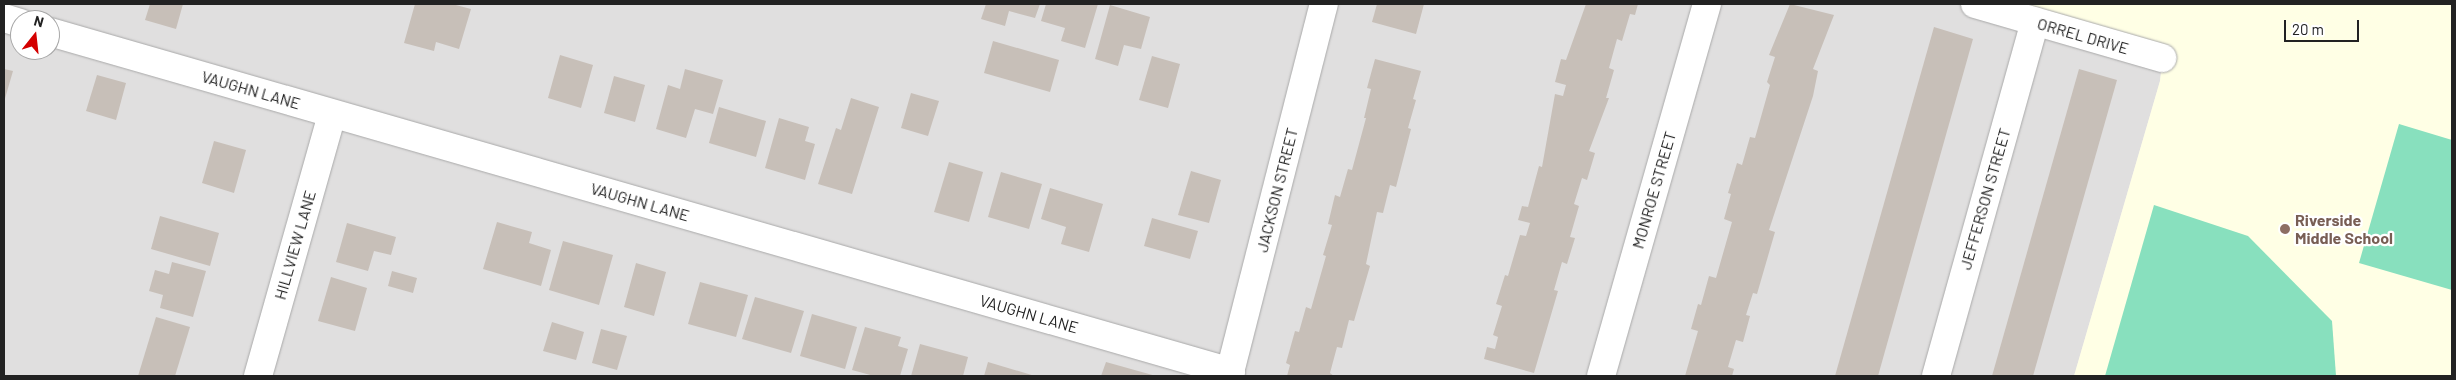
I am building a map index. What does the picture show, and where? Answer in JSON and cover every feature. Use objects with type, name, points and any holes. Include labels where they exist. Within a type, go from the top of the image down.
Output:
[{"type":"street","name":"JACKSON STREET","points":[[1230,374],[1324,4]]},
{"type":"street","name":"MONROE STREET","points":[[1601,376],[1707,4]]},
{"type":"street","name":"ORREL DRIVE","points":[[1975,4],[2162,58]]},
{"type":"street","name":"JEFFERSON STREET","points":[[1936,376],[2035,22]]},
{"type":"street","name":"VAUGHN LANE","points":[[60,35],[1230,374]]},
{"type":"street","name":"HILLVIEW LANE","points":[[258,376],[332,114]]},
{"type":"shaded area","points":[[4,4],[2015,4],[2164,47],[2160,81],[2074,376],[4,376]]},
{"type":"shaded area","name":"Riverside Middle School","points":[[2015,4],[2452,4],[2452,376],[2074,376],[2160,81],[2164,47]]},
{"type":"green space","points":[[2399,124],[2452,140],[2452,290],[2359,263]]},
{"type":"green space","points":[[2154,205],[2248,236],[2332,321],[2336,376],[2105,376]]},
{"type":"building","points":[[150,4],[183,4],[176,29],[145,20]]},
{"type":"building","points":[[415,4],[452,4],[471,9],[459,49],[436,42],[434,51],[404,43]]},
{"type":"building","points":[[986,4],[1040,4],[1035,18],[1009,11],[1005,26],[981,19]]},
{"type":"building","points":[[1046,4],[1098,4],[1085,48],[1061,41],[1065,28],[1041,21]]},
{"type":"building","points":[[1377,4],[1424,4],[1416,34],[1372,22]]},
{"type":"building","points":[[1586,4],[1638,4],[1635,15],[1630,14],[1622,41],[1617,39],[1609,68],[1614,70],[1606,98],[1609,98],[1589,151],[1595,153],[1587,180],[1582,178],[1574,204],[1579,206],[1570,237],[1575,238],[1567,264],[1562,262],[1554,290],[1558,291],[1534,373],[1484,359],[1487,347],[1495,349],[1498,337],[1493,335],[1502,306],[1496,304],[1505,275],[1508,276],[1520,235],[1526,236],[1530,223],[1518,220],[1522,206],[1528,207],[1539,166],[1542,167],[1555,94],[1563,96],[1566,85],[1555,82],[1561,59],[1566,60]]},
{"type":"building","points":[[1790,4],[1834,15],[1813,69],[1818,71],[1813,96],[1769,230],[1775,232],[1757,294],[1753,293],[1746,315],[1750,316],[1743,342],[1736,340],[1728,367],[1734,369],[1732,376],[1685,376],[1698,331],[1691,329],[1698,304],[1701,305],[1709,276],[1716,278],[1732,222],[1724,219],[1731,194],[1728,193],[1737,163],[1742,165],[1750,137],[1755,138],[1770,85],[1767,82],[1775,57],[1769,55]]},
{"type":"building","points":[[1110,5],[1150,17],[1141,49],[1124,45],[1118,66],[1095,59]]},
{"type":"building","points":[[1934,27],[1973,39],[1878,376],[1835,376]]},
{"type":"building","points":[[993,41],[1059,60],[1050,92],[984,73]]},
{"type":"building","points":[[560,55],[593,65],[581,108],[548,98]]},
{"type":"building","points":[[1152,56],[1180,64],[1168,108],[1139,100]]},
{"type":"building","points":[[1375,59],[1421,71],[1413,99],[1416,100],[1408,128],[1411,129],[1396,187],[1390,185],[1383,213],[1377,212],[1366,264],[1370,266],[1354,321],[1349,320],[1342,348],[1337,347],[1330,373],[1334,376],[1287,376],[1290,365],[1286,363],[1295,331],[1299,332],[1306,307],[1311,309],[1326,256],[1323,255],[1332,225],[1328,224],[1335,195],[1340,197],[1348,169],[1352,170],[1366,118],[1364,118],[1371,89],[1367,88]]},
{"type":"building","points":[[4,69],[13,71],[4,102]]},
{"type":"building","points":[[685,69],[723,80],[713,114],[695,109],[686,138],[656,129],[668,85],[680,89]]},
{"type":"building","points":[[2079,69],[2117,80],[2033,376],[1992,376]]},
{"type":"building","points":[[97,75],[126,83],[116,120],[86,111]]},
{"type":"building","points":[[614,76],[645,85],[635,122],[604,113]]},
{"type":"building","points":[[911,93],[939,101],[928,136],[901,128]]},
{"type":"building","points":[[851,98],[879,107],[852,194],[818,184],[836,128],[841,130]]},
{"type":"building","points":[[719,107],[766,121],[756,157],[709,143]]},
{"type":"building","points":[[779,118],[809,127],[805,141],[815,144],[805,180],[765,168]]},
{"type":"building","points":[[214,141],[246,150],[234,193],[202,183]]},
{"type":"building","points":[[949,162],[983,172],[969,222],[934,212]]},
{"type":"building","points":[[1191,171],[1221,180],[1209,223],[1178,215]]},
{"type":"building","points":[[1001,172],[1042,184],[1029,229],[988,217]]},
{"type":"building","points":[[1050,188],[1103,204],[1089,252],[1061,244],[1066,227],[1041,219]]},
{"type":"building","points":[[160,216],[219,233],[210,266],[151,249]]},
{"type":"building","points":[[1152,218],[1198,231],[1190,259],[1144,246]]},
{"type":"building","points":[[497,222],[532,232],[529,243],[551,250],[541,286],[483,269]]},
{"type":"building","points":[[347,223],[396,237],[391,255],[374,251],[368,271],[336,262]]},
{"type":"building","points":[[563,241],[613,255],[599,305],[549,290]]},
{"type":"building","points":[[172,262],[206,271],[193,317],[160,308],[163,295],[149,291],[155,270],[169,274]]},
{"type":"building","points":[[636,263],[666,272],[654,316],[624,307]]},
{"type":"building","points":[[392,271],[417,278],[413,293],[388,286]]},
{"type":"building","points":[[331,277],[367,288],[355,331],[318,321]]},
{"type":"building","points":[[700,282],[748,295],[736,337],[688,324]]},
{"type":"building","points":[[755,297],[804,311],[791,353],[742,339]]},
{"type":"building","points":[[812,314],[857,327],[845,369],[800,356]]},
{"type":"building","points":[[156,317],[190,327],[175,376],[138,376]]},
{"type":"building","points":[[552,322],[584,332],[576,360],[543,351]]},
{"type":"building","points":[[865,327],[901,337],[898,346],[908,349],[900,376],[874,376],[852,370]]},
{"type":"building","points":[[601,329],[627,336],[617,370],[592,363]]},
{"type":"building","points":[[920,344],[968,357],[963,376],[911,376]]},
{"type":"building","points":[[988,362],[1035,376],[984,376]]},
{"type":"building","points":[[1106,362],[1156,376],[1101,376]]},
{"type":"place","name":"Riverside Middle School","points":[[2285,229]]}]
